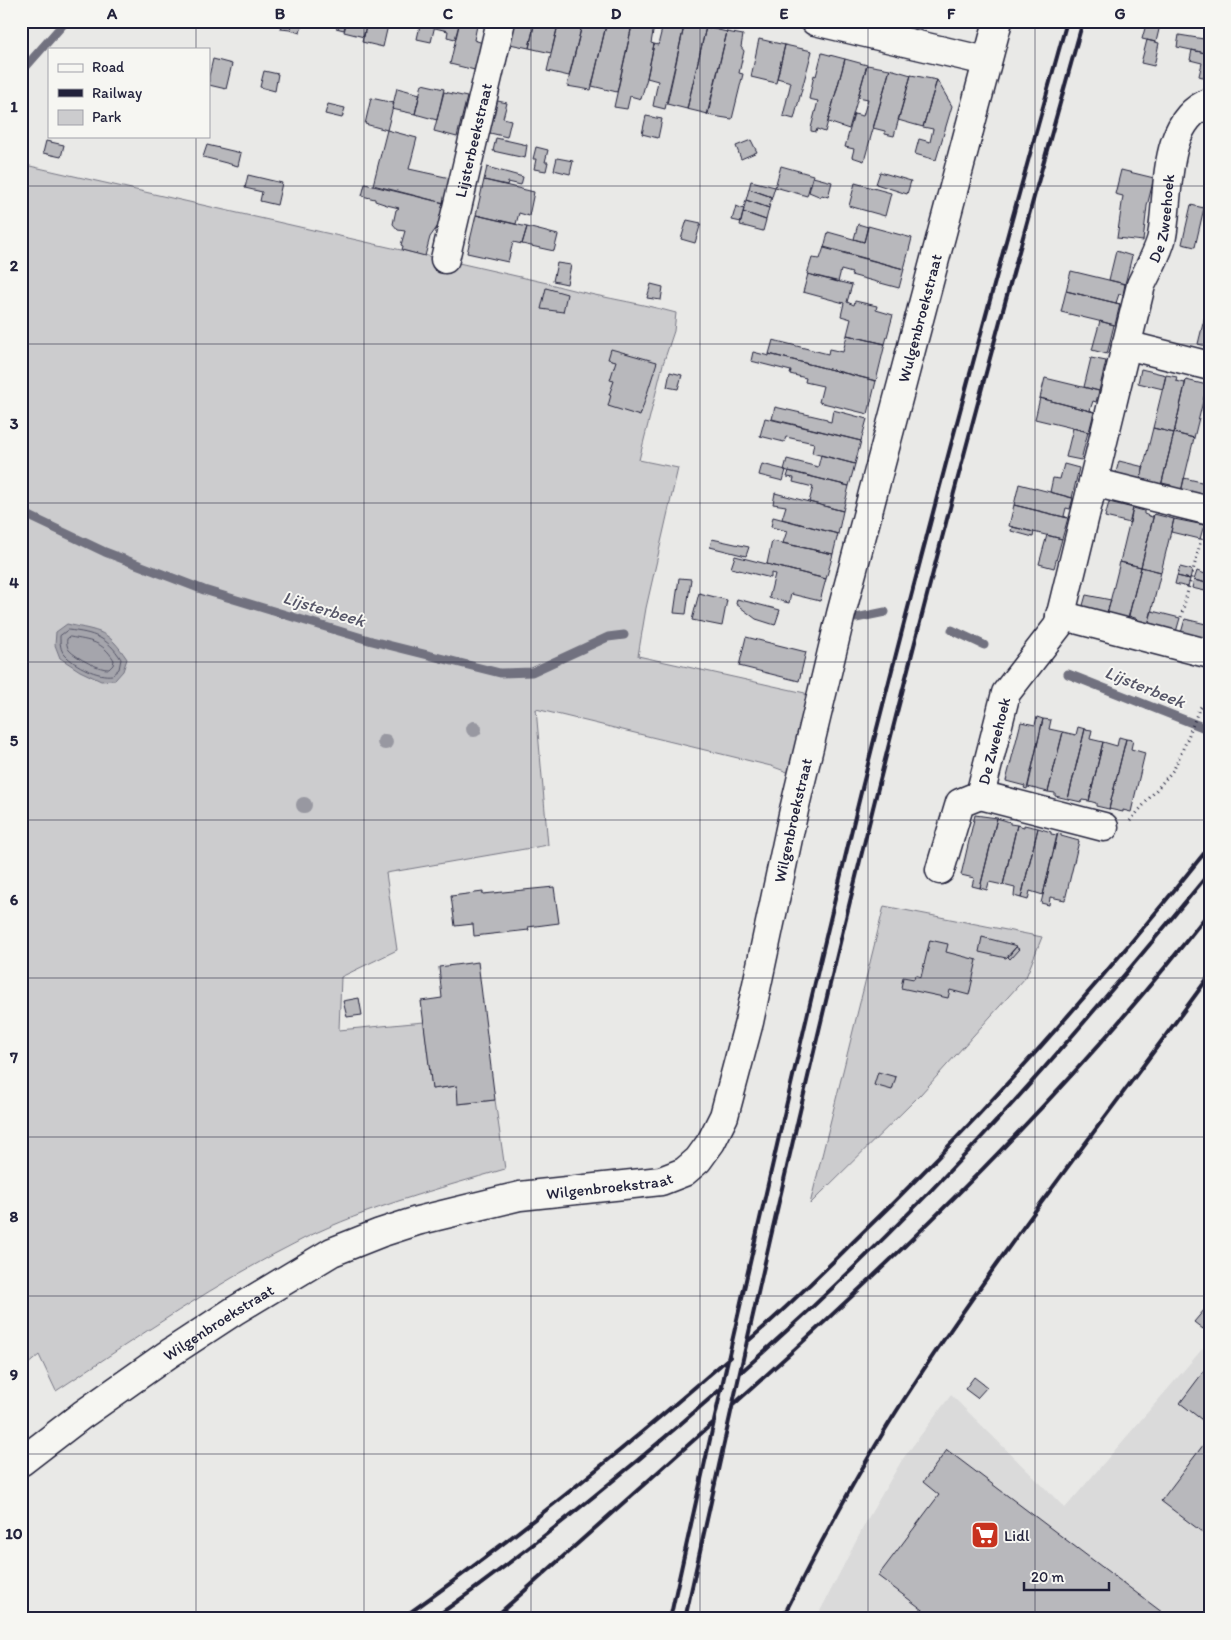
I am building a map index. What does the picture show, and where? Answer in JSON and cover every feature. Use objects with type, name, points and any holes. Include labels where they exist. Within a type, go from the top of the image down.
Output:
[{"type":"street","name":"Lijsterbeekstraat","points":[[445,259],[501,21]]},
{"type":"street","points":[[815,21],[986,61]]},
{"type":"street","name":"Wulgenbroekstraat","points":[[841,614],[998,21]]},
{"type":"street","name":"De Zweehoek","points":[[980,795],[1006,693],[1058,626],[1141,285],[1162,238],[1171,153],[1182,125],[1199,106],[1210,102]]},
{"type":"street","points":[[1126,345],[1210,366]]},
{"type":"street","points":[[1093,482],[1209,511]]},
{"type":"street","name":"Wilgenbroekstraat","points":[[21,1462],[82,1415],[167,1355],[263,1293],[332,1252],[417,1221],[520,1196],[662,1181],[684,1172],[698,1160],[711,1142],[724,1116],[749,1022],[794,810],[841,614]]},
{"type":"street","points":[[1060,615],[1210,654]]},
{"type":"street","name":"De Zweehoek","points":[[940,870],[960,803],[980,795],[1104,827]]},
{"type":"path","points":[[1174,645],[1209,511]]},
{"type":"path","points":[[1104,827],[1127,824],[1174,769],[1199,709],[1210,697]]},
{"type":"shaded area","points":[[1210,1340],[1210,1619],[816,1619],[867,1520],[902,1460],[951,1395],[1065,1508]]},
{"type":"green space","points":[[21,164],[676,313],[674,331],[663,364],[639,460],[678,468],[646,608],[638,656],[805,693],[806,707],[790,773],[771,766],[536,709],[548,845],[386,873],[397,950],[341,977],[339,1030],[424,1022],[432,1089],[457,1086],[459,1104],[495,1100],[505,1169],[378,1208],[305,1238],[209,1292],[56,1391],[39,1355],[21,1370]]},
{"type":"green space","points":[[884,906],[1042,937],[1026,977],[920,1095],[810,1204]]},
{"type":"water","points":[[67,624],[102,633],[120,649],[127,659],[123,671],[115,680],[101,681],[80,671],[60,658],[55,645],[56,632]]},
{"type":"building","points":[[283,21],[292,21],[290,30],[281,29]]},
{"type":"building","points":[[292,21],[303,21],[300,33],[290,30]]},
{"type":"building","points":[[338,21],[346,21],[344,30],[336,28]]},
{"type":"building","points":[[347,21],[367,21],[364,37],[344,32]]},
{"type":"building","points":[[367,21],[389,21],[383,47],[362,42]]},
{"type":"building","points":[[421,21],[436,21],[431,42],[417,39]]},
{"type":"building","points":[[436,21],[460,21],[455,39],[447,37],[448,31],[435,28]]},
{"type":"building","points":[[460,21],[478,21],[474,40],[486,44],[479,71],[450,64]]},
{"type":"building","points":[[511,21],[535,21],[529,48],[505,43]]},
{"type":"building","points":[[535,21],[559,21],[551,53],[529,48]]},
{"type":"building","points":[[559,21],[583,21],[569,76],[547,71]]},
{"type":"building","points":[[583,21],[607,21],[591,90],[567,86]]},
{"type":"building","points":[[607,21],[633,21],[617,92],[592,86]]},
{"type":"building","points":[[633,21],[655,21],[651,43],[654,44],[641,99],[630,96],[627,109],[614,107]]},
{"type":"building","points":[[664,21],[685,22],[665,109],[653,106],[658,81],[647,78],[654,44],[658,45]]},
{"type":"building","points":[[1147,21],[1161,21],[1156,42],[1142,39]]},
{"type":"building","points":[[685,22],[706,27],[687,109],[667,104]]},
{"type":"building","points":[[706,27],[727,32],[708,114],[687,109]]},
{"type":"building","points":[[727,32],[743,35],[741,47],[744,51],[739,73],[743,74],[732,119],[707,115]]},
{"type":"building","points":[[1179,35],[1210,40],[1210,54],[1177,47]]},
{"type":"building","points":[[759,39],[785,45],[776,83],[751,77]]},
{"type":"building","points":[[1147,40],[1159,43],[1154,66],[1141,63]]},
{"type":"building","points":[[785,45],[812,51],[794,119],[783,116],[791,82],[777,78]]},
{"type":"building","points":[[1192,50],[1210,54],[1210,79],[1199,76],[1202,63],[1190,60]]},
{"type":"building","points":[[822,53],[845,59],[825,132],[817,129],[816,132],[811,131],[811,128],[818,101],[809,99],[814,75],[816,76]]},
{"type":"building","points":[[213,59],[232,64],[226,89],[210,85],[210,72]]},
{"type":"building","points":[[845,59],[867,65],[849,129],[828,122]]},
{"type":"building","points":[[867,65],[890,69],[864,161],[852,157],[854,149],[845,147],[854,114],[863,116],[868,99],[858,97]]},
{"type":"building","points":[[890,69],[911,75],[894,136],[873,128]]},
{"type":"building","points":[[264,71],[278,74],[275,91],[260,87]]},
{"type":"building","points":[[911,75],[937,80],[923,127],[898,120]]},
{"type":"building","points":[[937,80],[952,106],[936,160],[915,154],[919,139],[930,142],[933,129],[923,127]]},
{"type":"building","points":[[422,84],[444,89],[437,120],[415,114]]},
{"type":"building","points":[[397,88],[420,94],[415,114],[392,109]]},
{"type":"building","points":[[444,92],[467,97],[457,137],[434,131]]},
{"type":"building","points":[[371,98],[394,103],[387,130],[365,124]]},
{"type":"building","points":[[493,100],[507,103],[503,118],[511,120],[507,137],[486,132]]},
{"type":"building","points":[[328,104],[345,108],[342,118],[325,114]]},
{"type":"building","points":[[646,116],[662,119],[658,138],[642,134]]},
{"type":"building","points":[[387,130],[417,138],[409,169],[450,178],[444,203],[373,185]]},
{"type":"building","points":[[496,138],[527,145],[525,158],[493,151]]},
{"type":"building","points":[[751,140],[757,152],[741,159],[736,146]]},
{"type":"building","points":[[46,141],[64,145],[61,157],[43,153]]},
{"type":"building","points":[[207,145],[241,153],[238,166],[203,157]]},
{"type":"building","points":[[536,147],[548,150],[545,162],[548,162],[546,171],[534,169],[536,159],[533,159]]},
{"type":"building","points":[[557,158],[573,161],[570,174],[554,170]]},
{"type":"building","points":[[781,166],[813,175],[807,196],[775,187]]},
{"type":"building","points":[[487,167],[523,177],[521,185],[508,182],[507,185],[484,180]]},
{"type":"building","points":[[1121,170],[1154,178],[1147,206],[1143,241],[1117,238],[1123,196],[1115,194]]},
{"type":"building","points":[[880,172],[911,181],[907,194],[876,184]]},
{"type":"building","points":[[248,175],[282,183],[277,205],[260,201],[262,192],[245,188]]},
{"type":"building","points":[[813,177],[832,182],[828,197],[822,195],[821,197],[809,192]]},
{"type":"building","points":[[484,180],[534,192],[529,216],[519,213],[516,224],[476,215]]},
{"type":"building","points":[[751,181],[775,187],[772,197],[749,189]]},
{"type":"building","points":[[855,183],[891,193],[885,216],[849,206]]},
{"type":"building","points":[[365,184],[444,203],[440,223],[430,237],[425,256],[402,250],[403,246],[401,245],[405,231],[398,230],[393,224],[396,210],[399,208],[362,196]]},
{"type":"building","points":[[749,189],[772,197],[769,208],[746,200]]},
{"type":"building","points":[[746,200],[769,208],[766,220],[743,212]]},
{"type":"building","points":[[1191,205],[1204,208],[1195,247],[1182,244]]},
{"type":"building","points":[[736,206],[744,209],[741,222],[732,220]]},
{"type":"building","points":[[743,212],[766,220],[763,231],[740,225]]},
{"type":"building","points":[[476,215],[527,227],[522,244],[513,242],[508,262],[467,253]]},
{"type":"building","points":[[687,220],[701,223],[695,243],[681,239]]},
{"type":"building","points":[[858,224],[868,227],[864,242],[854,239]]},
{"type":"building","points":[[868,226],[912,238],[904,269],[824,248],[828,232],[864,242]]},
{"type":"building","points":[[527,227],[558,235],[554,251],[522,244]]},
{"type":"building","points":[[824,247],[904,269],[899,288],[851,275],[852,273],[841,270],[838,282],[807,274],[812,258],[820,259]]},
{"type":"building","points":[[1116,251],[1132,256],[1125,284],[1109,280]]},
{"type":"building","points":[[557,263],[571,265],[567,284],[553,281]]},
{"type":"building","points":[[1071,271],[1125,284],[1123,295],[1119,294],[1116,303],[1120,304],[1066,291]]},
{"type":"building","points":[[808,274],[852,285],[847,302],[854,305],[855,301],[877,306],[876,310],[893,315],[885,344],[847,335],[851,319],[841,316],[844,303],[803,292]]},
{"type":"building","points":[[651,284],[663,287],[661,300],[647,298]]},
{"type":"building","points":[[546,288],[567,294],[563,312],[541,309]]},
{"type":"building","points":[[1066,291],[1120,304],[1115,325],[1061,312]]},
{"type":"building","points":[[1210,299],[1210,347],[1198,344]]},
{"type":"building","points":[[1100,321],[1114,325],[1107,354],[1092,350]]},
{"type":"building","points":[[847,335],[885,344],[876,381],[769,354],[773,340],[828,354],[829,349],[843,352]]},
{"type":"building","points":[[611,349],[657,362],[640,416],[608,406],[611,395],[609,395],[614,381],[610,380],[616,361],[608,359]]},
{"type":"building","points":[[753,352],[769,356],[769,354],[876,381],[868,414],[819,402],[823,386],[805,382],[806,378],[790,374],[791,371],[751,361]]},
{"type":"building","points":[[1091,358],[1106,361],[1099,391],[1084,387]]},
{"type":"building","points":[[1141,369],[1166,375],[1163,389],[1138,383]]},
{"type":"building","points":[[670,372],[682,375],[678,389],[667,387]]},
{"type":"building","points":[[1166,375],[1177,377],[1176,381],[1185,383],[1186,380],[1174,433],[1153,428]]},
{"type":"building","points":[[1045,378],[1099,391],[1096,402],[1093,401],[1090,410],[1094,412],[1040,398]]},
{"type":"building","points":[[1186,380],[1207,385],[1194,438],[1174,433]]},
{"type":"building","points":[[1207,385],[1210,386],[1210,401],[1204,399]]},
{"type":"building","points":[[1040,398],[1094,412],[1089,432],[1035,419]]},
{"type":"building","points":[[775,407],[827,419],[827,421],[831,422],[833,410],[867,419],[861,441],[772,419]]},
{"type":"building","points":[[765,418],[861,441],[855,464],[812,453],[814,443],[786,437],[784,442],[760,436]]},
{"type":"building","points":[[1073,428],[1088,432],[1081,460],[1066,457]]},
{"type":"building","points":[[1153,428],[1174,433],[1161,486],[1140,481]]},
{"type":"building","points":[[1174,433],[1194,438],[1181,492],[1170,489],[1171,485],[1162,483],[1161,486]]},
{"type":"building","points":[[821,455],[855,464],[849,486],[784,470],[787,459],[818,467]]},
{"type":"building","points":[[1119,461],[1144,467],[1140,481],[1115,476]]},
{"type":"building","points":[[762,464],[786,470],[783,481],[759,475]]},
{"type":"building","points":[[1064,464],[1079,468],[1072,498],[1050,492],[1053,478],[1060,479]]},
{"type":"building","points":[[789,471],[849,486],[843,511],[809,502],[813,487],[793,482],[794,478],[787,477]]},
{"type":"building","points":[[1184,478],[1210,484],[1210,498],[1181,492]]},
{"type":"building","points":[[1019,484],[1073,498],[1070,509],[1066,508],[1064,516],[1068,518],[1014,505]]},
{"type":"building","points":[[775,493],[843,511],[838,534],[782,519],[786,506],[773,504]]},
{"type":"building","points":[[1109,502],[1133,508],[1130,523],[1105,517]]},
{"type":"building","points":[[1014,505],[1068,518],[1062,539],[1009,526]]},
{"type":"building","points":[[1133,508],[1144,511],[1144,514],[1152,517],[1154,514],[1141,567],[1120,562]]},
{"type":"building","points":[[1154,514],[1174,519],[1161,572],[1141,567]]},
{"type":"building","points":[[773,517],[838,534],[833,554],[783,543],[787,531],[771,527]]},
{"type":"building","points":[[1174,519],[1204,525],[1200,539],[1171,532]]},
{"type":"building","points":[[1208,526],[1210,527],[1210,542],[1204,540]]},
{"type":"building","points":[[1012,527],[1034,532],[1033,537],[1011,531]]},
{"type":"building","points":[[1047,535],[1062,539],[1054,568],[1039,564]]},
{"type":"building","points":[[712,539],[749,547],[746,556],[710,547]]},
{"type":"building","points":[[772,541],[833,554],[826,579],[767,564]]},
{"type":"building","points":[[735,556],[826,579],[820,601],[791,594],[789,603],[769,598],[775,574],[771,573],[771,578],[731,568]]},
{"type":"building","points":[[1120,562],[1141,567],[1128,619],[1107,614]]},
{"type":"building","points":[[1141,567],[1161,572],[1148,625],[1137,623],[1138,619],[1129,616],[1128,619]]},
{"type":"building","points":[[1180,567],[1192,570],[1190,579],[1177,576]]},
{"type":"building","points":[[1197,571],[1208,575],[1207,583],[1194,580]]},
{"type":"building","points":[[1177,576],[1190,579],[1188,587],[1175,584]]},
{"type":"building","points":[[679,578],[691,579],[686,614],[674,613]]},
{"type":"building","points":[[1194,580],[1207,583],[1205,591],[1192,588]]},
{"type":"building","points":[[699,593],[727,600],[722,626],[692,620]]},
{"type":"building","points":[[1086,595],[1111,600],[1107,614],[1082,609]]},
{"type":"building","points":[[737,599],[780,610],[775,625],[756,619],[736,604]]},
{"type":"building","points":[[1152,611],[1180,618],[1176,632],[1148,625]]},
{"type":"building","points":[[1185,619],[1210,625],[1210,639],[1181,633]]},
{"type":"building","points":[[746,637],[806,652],[799,681],[739,666]]},
{"type":"building","points":[[1037,717],[1043,719],[1027,789],[1024,788],[1025,786],[1006,781],[1021,722],[1035,725]]},
{"type":"building","points":[[1043,719],[1051,720],[1049,729],[1063,732],[1048,792],[1028,787]]},
{"type":"building","points":[[1078,727],[1085,729],[1068,799],[1055,796],[1055,793],[1048,792],[1063,732],[1076,735]]},
{"type":"building","points":[[1085,729],[1092,730],[1090,739],[1103,742],[1089,801],[1082,800],[1081,802],[1068,799]]},
{"type":"building","points":[[1119,737],[1126,739],[1109,809],[1096,806],[1096,803],[1089,801],[1103,742],[1117,746]]},
{"type":"building","points":[[1126,739],[1133,740],[1131,749],[1145,753],[1131,812],[1109,809]]},
{"type":"building","points":[[975,815],[997,818],[980,888],[972,886],[974,878],[961,875]]},
{"type":"building","points":[[997,818],[1017,825],[1003,885],[989,882],[987,890],[980,888]]},
{"type":"building","points":[[1017,825],[1038,828],[1021,898],[1014,896],[1015,888],[1003,885]]},
{"type":"building","points":[[1038,828],[1057,835],[1043,895],[1030,891],[1028,900],[1021,898]]},
{"type":"building","points":[[1058,833],[1061,836],[1079,841],[1065,900],[1050,897],[1049,905],[1041,903]]},
{"type":"building","points":[[554,887],[559,923],[528,927],[529,930],[474,936],[473,924],[455,926],[451,896]]},
{"type":"building","points":[[982,937],[1017,946],[1006,958],[979,952]]},
{"type":"building","points":[[930,940],[948,944],[946,952],[977,960],[969,995],[950,990],[948,998],[901,988],[903,977],[914,979],[915,975],[921,977]]},
{"type":"building","points":[[1016,947],[1019,949],[1010,959],[1008,957]]},
{"type":"building","points":[[478,962],[495,1100],[458,1104],[457,1086],[432,1089],[421,1001],[442,998],[439,967]]},
{"type":"building","points":[[359,998],[362,1015],[347,1017],[343,1001]]},
{"type":"building","points":[[878,1072],[896,1077],[892,1090],[874,1085]]},
{"type":"building","points":[[1210,1303],[1210,1321],[1203,1329],[1194,1322]]},
{"type":"building","points":[[1210,1363],[1210,1426],[1180,1403]]},
{"type":"building","points":[[974,1377],[987,1387],[977,1398],[965,1389]]},
{"type":"building","points":[[1210,1436],[1210,1538],[1161,1501]]},
{"type":"building","name":"Lidl","points":[[947,1450],[1171,1619],[935,1619],[878,1576],[939,1495],[923,1482]]},
{"type":"waterway","points":[[21,72],[66,21]]},
{"type":"waterway","name":"Lijsterbeek","points":[[21,512],[105,552],[204,590],[372,641],[500,673],[532,672],[608,637],[624,635]]},
{"type":"waterway","name":"Lijsterbeek","points":[[856,618],[885,612]]},
{"type":"waterway","name":"Lijsterbeek","points":[[952,630],[984,645]]},
{"type":"waterway","name":"Lijsterbeek","points":[[1068,674],[1210,730]]},
{"type":"railway","points":[[670,1619],[820,959],[874,740],[968,380],[1067,21]]},
{"type":"railway","points":[[685,1619],[783,1183],[861,856],[959,475],[1083,21]]},
{"type":"railway","points":[[747,1342],[800,1294],[899,1197],[992,1100],[1125,950],[1210,846]]},
{"type":"railway","points":[[740,1373],[845,1276],[979,1140],[1087,1019],[1210,872]]},
{"type":"railway","points":[[733,1405],[860,1289],[983,1169],[1100,1043],[1210,911]]},
{"type":"railway","points":[[782,1619],[825,1536],[886,1427],[939,1346],[1015,1239],[1210,975]]},
{"type":"railway","points":[[401,1619],[486,1557],[569,1492],[730,1357]]},
{"type":"railway","points":[[433,1619],[581,1507],[723,1387]]},
{"type":"railway","points":[[493,1619],[714,1422]]},
{"type":"place","name":"Lidl","points":[[985,1535]]}]
